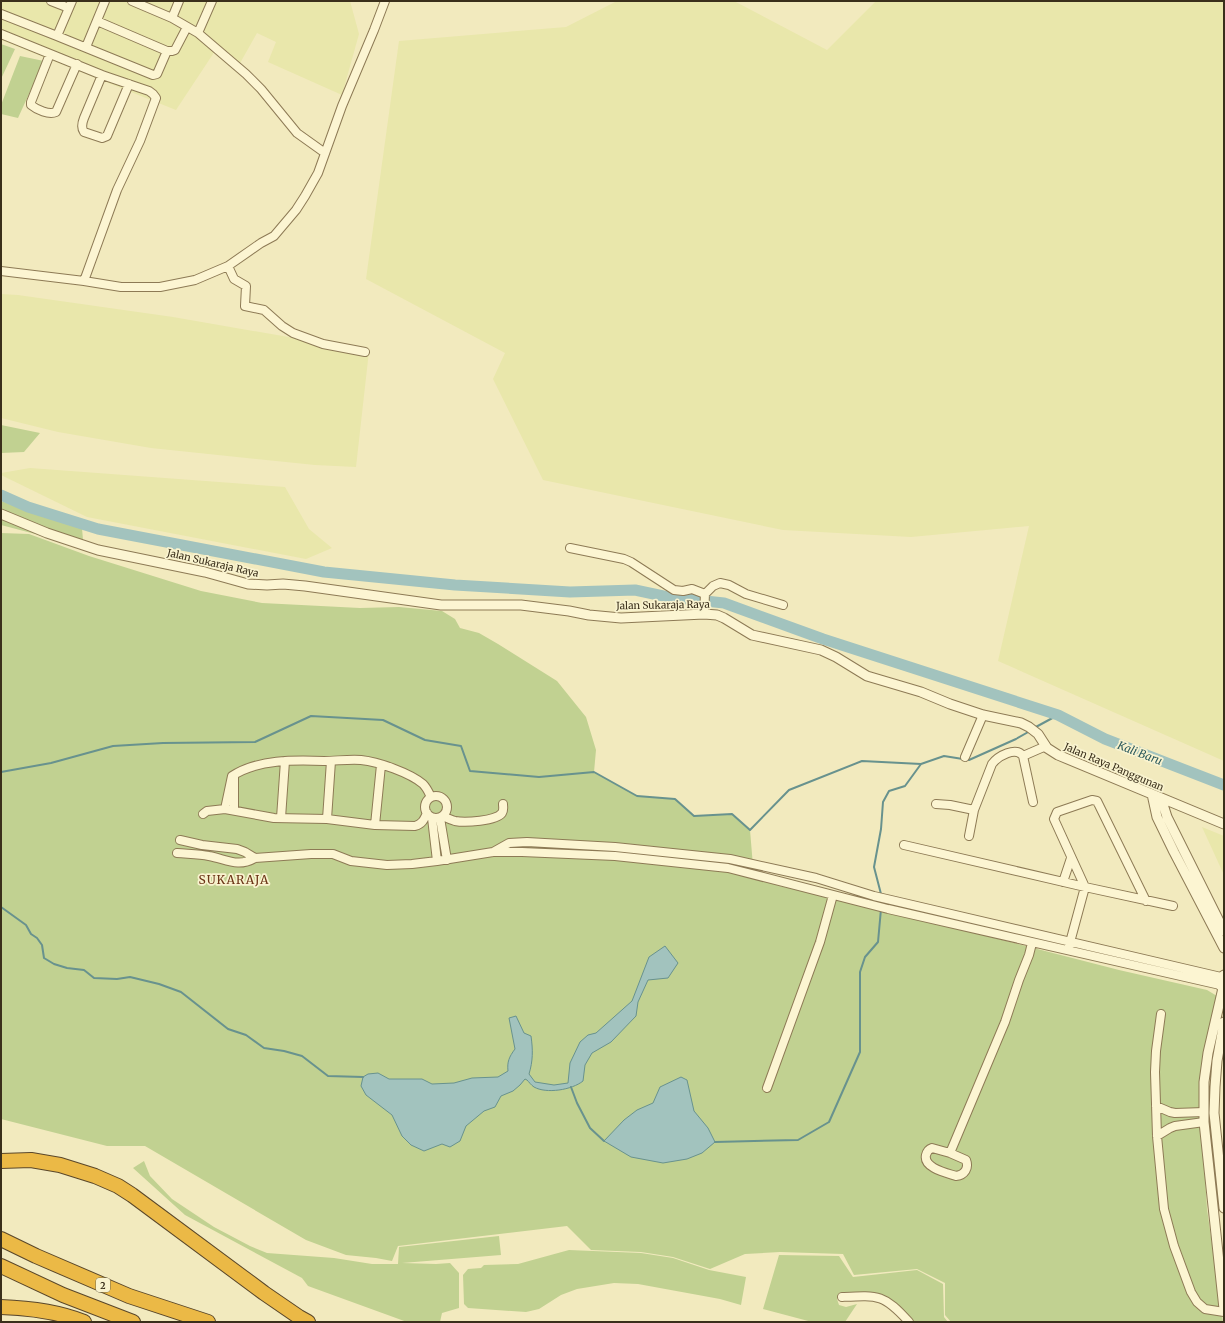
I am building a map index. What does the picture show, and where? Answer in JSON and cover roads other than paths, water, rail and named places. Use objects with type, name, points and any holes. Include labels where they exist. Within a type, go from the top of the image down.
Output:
[{"type":"highway","points":[[1,1161],[31,1160],[60,1165],[85,1172],[118,1186],[280,1305],[308,1322]]},
{"type":"highway","name":"2","points":[[1,1239],[36,1256],[129,1296],[208,1322]]},
{"type":"highway","points":[[1,1266],[63,1296],[133,1322]]},
{"type":"highway","points":[[1,1308],[30,1308],[45,1310],[84,1322]]},
{"type":"street","points":[[51,1],[71,4],[57,36]]},
{"type":"street","points":[[86,48],[105,1]]},
{"type":"street","points":[[132,1],[144,3],[198,33],[246,74],[261,89],[297,133],[325,153]]},
{"type":"street","points":[[172,18],[178,1]]},
{"type":"street","points":[[198,33],[212,1]]},
{"type":"street","points":[[1,272],[84,281],[121,287],[160,288],[195,280],[228,266],[261,243],[274,236],[286,223],[305,196],[318,173],[342,106],[385,1]]},
{"type":"street","points":[[1,14],[153,75],[157,74],[167,50]]},
{"type":"street","points":[[97,21],[172,51],[187,27]]},
{"type":"street","points":[[1,34],[102,75],[148,91],[156,98],[140,141],[117,190],[84,281]]},
{"type":"street","points":[[50,54],[31,102],[31,105],[35,108],[54,114],[56,112],[77,64]]},
{"type":"street","points":[[102,75],[84,118],[82,125],[82,130],[84,132],[102,138],[107,136],[129,84]]},
{"type":"street","points":[[228,266],[234,279],[246,286],[245,306],[264,310],[292,333],[323,344],[365,352]]},
{"type":"street","name":"Jalan Sukaraja Raya","points":[[1,514],[47,533],[98,550],[205,572],[248,584],[283,584],[306,586],[441,606],[470,604],[521,605],[621,618],[704,611],[724,618],[752,635],[821,650],[836,657],[867,676]]},
{"type":"street","points":[[570,548],[624,559],[674,590],[683,591],[692,589],[705,595]]},
{"type":"street","points":[[704,611],[705,595],[713,586],[724,583],[746,594],[783,605]]},
{"type":"street","name":"Jalan Raya Panggunan","points":[[867,676],[921,692],[983,716],[1021,723],[1038,734],[1051,752],[1224,824]]},
{"type":"street","points":[[965,757],[983,716]]},
{"type":"street","points":[[1023,756],[1046,746]]},
{"type":"street","points":[[969,836],[974,810],[992,764],[996,759],[1017,751],[1021,753],[1023,756],[1033,802]]},
{"type":"street","points":[[229,810],[230,783],[233,775],[246,768],[285,761],[331,761],[347,759],[360,760],[381,765],[393,768],[419,782],[426,788],[431,797]]},
{"type":"street","points":[[281,818],[285,761]]},
{"type":"street","points":[[327,819],[331,761]]},
{"type":"street","points":[[374,825],[381,765]]},
{"type":"street","points":[[1152,794],[1157,816],[1201,895],[1224,932]]},
{"type":"street","points":[[203,814],[207,811],[229,810],[252,815],[281,818],[327,819],[374,825],[415,826],[436,816],[448,808],[447,803],[440,797],[436,796],[431,797],[426,804],[436,816],[447,860]]},
{"type":"street","points":[[1160,798],[1224,948]]},
{"type":"street","points":[[1069,946],[1085,887],[1054,819],[1057,812],[1094,800],[1097,801],[1146,901]]},
{"type":"street","points":[[436,816],[462,822],[489,819],[502,814],[503,804]]},
{"type":"street","points":[[936,804],[974,810]]},
{"type":"street","points":[[436,816],[437,861]]},
{"type":"street","points":[[180,840],[202,845],[237,849],[246,852],[255,858]]},
{"type":"street","points":[[493,852],[509,843],[527,842],[615,847],[730,859],[804,876],[874,896],[1069,946],[1223,981],[1208,1052],[1204,1082],[1204,1122],[1224,1309]]},
{"type":"street","points":[[904,844],[1063,882],[1173,906]]},
{"type":"street","points":[[178,853],[205,855],[241,863],[255,858],[333,854],[351,861],[377,864],[412,864],[493,852],[614,856],[728,868],[888,909],[1032,943],[1069,946]]},
{"type":"street","points":[[1063,882],[1071,858]]},
{"type":"street","points":[[728,868],[730,859]]},
{"type":"street","points":[[802,886],[804,876]]},
{"type":"street","points":[[767,1088],[815,955],[833,895]]},
{"type":"street","points":[[950,1152],[1005,1022],[1032,943]]},
{"type":"street","points":[[1161,1014],[1155,1072],[1157,1136],[1164,1208],[1174,1246],[1197,1302],[1205,1310],[1224,1312]]},
{"type":"street","points":[[1224,1022],[1214,1087],[1214,1113],[1224,1208]]},
{"type":"street","points":[[1156,1106],[1170,1112],[1204,1112]]},
{"type":"street","points":[[1170,1112],[1170,1128]]},
{"type":"street","points":[[1157,1136],[1170,1128],[1204,1122]]},
{"type":"street","points":[[932,1148],[950,1152],[967,1162],[966,1170],[958,1176],[931,1167],[926,1161],[927,1152],[932,1148]]},
{"type":"street","points":[[842,1296],[865,1296],[885,1299],[909,1322]]},
{"type":"water","points":[[665,946],[678,963],[668,978],[648,980],[638,1002],[636,1016],[611,1042],[592,1053],[585,1065],[583,1081],[566,1089],[552,1091],[534,1087],[525,1079],[513,1091],[501,1096],[495,1107],[484,1111],[466,1126],[460,1141],[450,1147],[442,1144],[424,1151],[411,1145],[402,1136],[392,1115],[366,1095],[361,1086],[363,1077],[368,1074],[378,1073],[389,1079],[422,1079],[432,1084],[454,1083],[472,1078],[498,1077],[508,1071],[509,1060],[515,1049],[509,1018],[516,1016],[524,1033],[531,1036],[532,1055],[529,1074],[535,1082],[554,1085],[568,1083],[570,1063],[580,1042],[588,1035],[596,1033],[632,1001],[649,957]]},
{"type":"water","points":[[681,1077],[687,1080],[694,1111],[708,1128],[715,1142],[702,1153],[687,1159],[663,1163],[631,1157],[604,1141],[624,1120],[637,1110],[653,1103],[660,1087]]},
{"type":"waterway","name":"Kali Baru","points":[[1,495],[28,507],[98,529],[324,572],[455,585],[570,592],[635,590],[668,597],[724,603],[823,639],[1058,715],[1105,739],[1224,785]]},
{"type":"waterway","points":[[1034,728],[1058,715]]},
{"type":"waterway","points":[[1,772],[51,763],[113,746],[163,743],[255,742],[311,716],[383,720],[425,740],[461,746],[470,771],[539,777],[594,772],[637,796],[675,799],[694,816],[732,814],[750,830],[789,790],[862,761],[921,764]]},
{"type":"waterway","points":[[881,894],[874,867],[881,829],[883,802],[889,791],[905,786],[921,764],[944,756],[969,760],[1016,739],[1030,731]]},
{"type":"waterway","points":[[1,907],[26,925],[31,934],[37,938],[42,945],[44,958],[54,964],[67,968],[84,970],[94,978],[117,979],[130,977],[159,984],[181,992],[228,1029],[246,1035],[264,1048],[302,1056],[328,1076],[363,1077]]},
{"type":"waterway","points":[[715,1142],[798,1140],[829,1122],[860,1052],[860,972],[865,957],[878,942],[881,909]]},
{"type":"waterway","points":[[571,1087],[577,1103],[590,1128],[604,1141]]},
{"type":"district","name":"SUKARAJA","points":[[234,879]]}]
